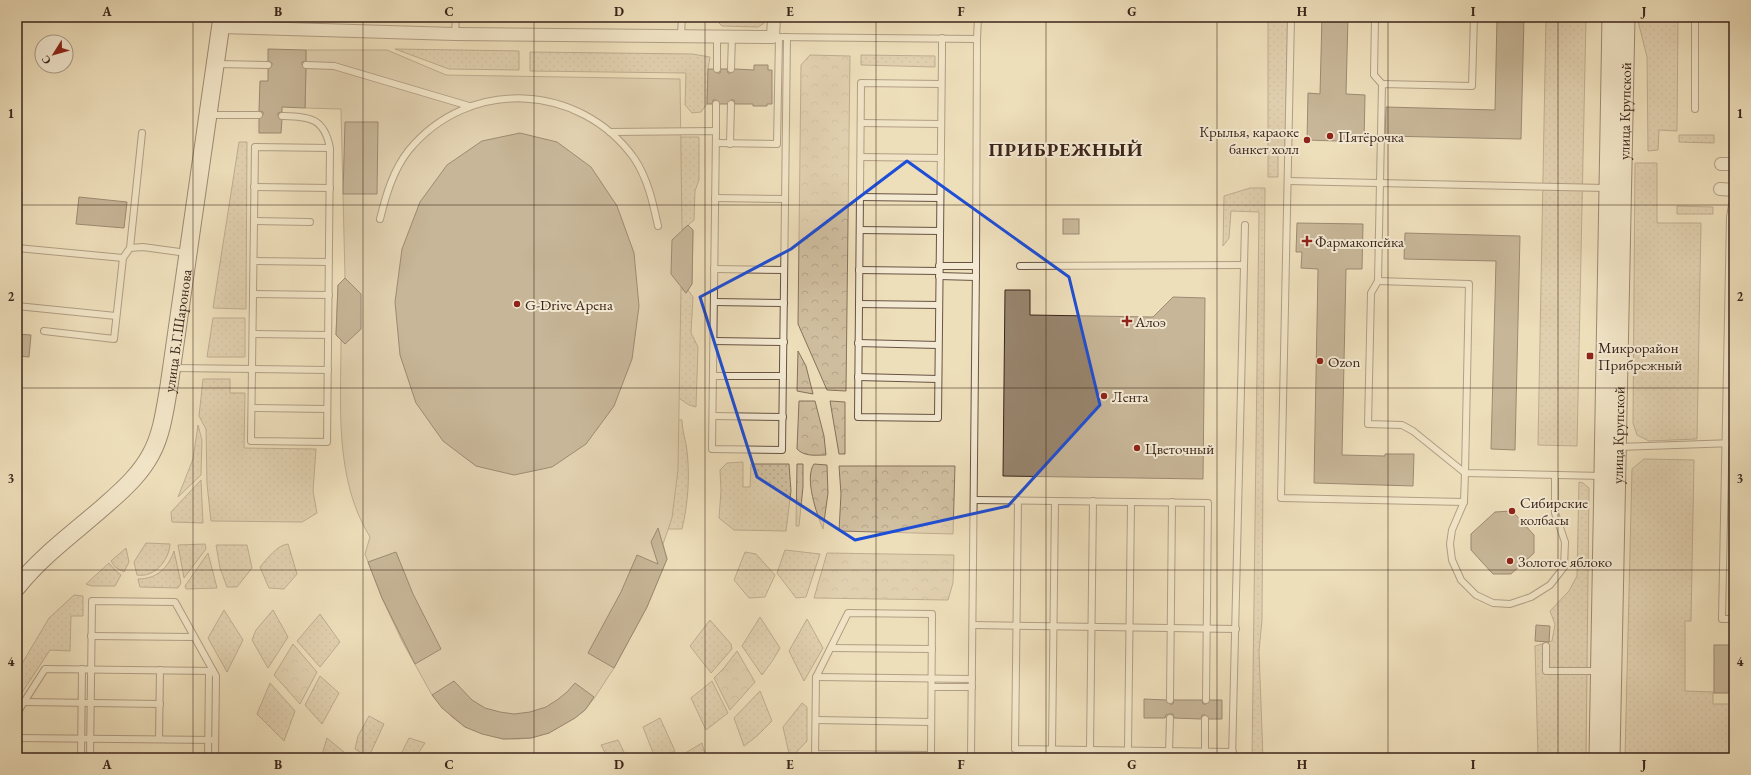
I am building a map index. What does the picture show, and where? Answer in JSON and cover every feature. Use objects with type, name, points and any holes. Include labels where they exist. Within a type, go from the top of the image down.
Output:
[{"type":"main road","name":"улица Крупской","points":[[1611,17],[1608,188],[1611,758]]},
{"type":"main road","name":"улица Крупской","points":[[1598,758],[1603,476],[1610,447],[1626,17]]},
{"type":"main road","name":"улица Б.Г.Шаронова","points":[[17,587],[46,557],[106,506],[140,472],[151,454],[159,433],[165,410],[172,368],[187,253],[221,22]]},
{"type":"street","points":[[221,22],[455,34],[776,37],[774,17]]},
{"type":"street","points":[[1721,164],[1734,164]]},
{"type":"street","points":[[1720,189],[1734,190]]},
{"type":"lane","points":[[455,34],[456,17]]},
{"type":"lane","points":[[681,36],[682,17]]},
{"type":"lane","points":[[970,758],[973,625],[978,17]]},
{"type":"lane","points":[[1291,17],[1281,498],[1464,502]]},
{"type":"lane","points":[[1375,17],[1374,75],[1382,84],[1378,281],[1371,293],[1368,424],[1402,425],[1413,431],[1464,473],[1603,476]]},
{"type":"lane","points":[[1382,84],[1472,86],[1474,17]]},
{"type":"lane","points":[[1695,17],[1695,109]]},
{"type":"lane","points":[[717,36],[717,69]]},
{"type":"lane","points":[[731,69],[732,36]]},
{"type":"lane","points":[[716,144],[777,144],[776,37],[977,38]]},
{"type":"lane","points":[[716,104],[712,449],[782,450],[787,37]]},
{"type":"lane","points":[[941,84],[861,83],[858,417],[938,418],[942,38]]},
{"type":"lane","points":[[215,64],[268,65]]},
{"type":"lane","points":[[306,65],[334,66],[469,106]]},
{"type":"lane","points":[[380,219],[390,183],[409,150],[436,124],[469,106],[506,98],[543,100],[579,111],[610,132],[634,159],[651,191],[658,226]]},
{"type":"lane","points":[[730,144],[731,104]]},
{"type":"lane","points":[[208,115],[259,115]]},
{"type":"lane","points":[[282,116],[306,116],[316,121],[323,127],[328,136],[330,148],[327,442],[252,441],[255,147],[330,148]]},
{"type":"lane","points":[[861,123],[941,124]]},
{"type":"lane","points":[[610,132],[716,131]]},
{"type":"lane","points":[[44,331],[114,339],[122,258],[130,248],[142,133]]},
{"type":"lane","points":[[861,157],[941,158]]},
{"type":"lane","points":[[1288,181],[1608,188]]},
{"type":"lane","points":[[254,187],[330,188]]},
{"type":"lane","points":[[1734,194],[1730,217],[1722,619],[1734,619]]},
{"type":"lane","points":[[860,197],[940,198]]},
{"type":"lane","points":[[715,198],[785,199]]},
{"type":"lane","points":[[254,221],[310,222]]},
{"type":"lane","points":[[1018,500],[1016,749],[1205,751],[1233,755],[1245,225]]},
{"type":"lane","points":[[860,230],[940,231]]},
{"type":"lane","points":[[130,248],[143,247],[187,253]]},
{"type":"lane","points":[[17,248],[122,258]]},
{"type":"lane","points":[[254,261],[329,262]]},
{"type":"lane","points":[[1020,266],[1244,265]]},
{"type":"lane","points":[[859,270],[939,271],[976,266]]},
{"type":"lane","points":[[714,269],[784,270]]},
{"type":"lane","points":[[939,271],[976,277]]},
{"type":"lane","points":[[1378,281],[1469,284],[1464,502],[1452,530],[1450,544],[1452,560],[1461,580],[1476,595],[1493,603],[1510,604],[1524,600],[1550,585],[1564,567],[1564,542],[1555,513],[1555,475]]},
{"type":"lane","points":[[253,294],[329,295]]},
{"type":"lane","points":[[714,302],[784,303]]},
{"type":"lane","points":[[859,304],[939,305]]},
{"type":"lane","points":[[17,306],[116,316]]},
{"type":"lane","points":[[253,334],[328,335]]},
{"type":"lane","points":[[714,341],[784,342]]},
{"type":"lane","points":[[858,343],[938,345]]},
{"type":"lane","points":[[172,368],[328,370]]},
{"type":"lane","points":[[713,376],[783,376]]},
{"type":"lane","points":[[858,377],[938,379]]},
{"type":"lane","points":[[252,408],[327,408]]},
{"type":"lane","points":[[713,416],[783,417]]},
{"type":"lane","points":[[1610,447],[1734,443]]},
{"type":"lane","points":[[974,500],[1208,503],[1206,700]]},
{"type":"lane","points":[[1052,749],[1055,501]]},
{"type":"lane","points":[[1090,750],[1093,501]]},
{"type":"lane","points":[[1128,750],[1131,502]]},
{"type":"lane","points":[[1170,700],[1172,502]]},
{"type":"lane","points":[[90,758],[92,601],[175,602],[211,671],[212,740],[215,758]]},
{"type":"lane","points":[[848,613],[932,614],[931,755],[815,756],[816,677],[831,648],[848,613]]},
{"type":"lane","points":[[973,625],[1236,629]]},
{"type":"lane","points":[[91,636],[193,637]]},
{"type":"lane","points":[[1546,646],[1546,671],[1600,671]]},
{"type":"lane","points":[[831,648],[932,649]]},
{"type":"lane","points":[[17,713],[45,669],[211,671]]},
{"type":"lane","points":[[81,758],[82,669]]},
{"type":"lane","points":[[159,739],[160,670]]},
{"type":"lane","points":[[816,677],[972,679]]},
{"type":"lane","points":[[932,687],[972,687]]},
{"type":"lane","points":[[24,702],[160,704]]},
{"type":"lane","points":[[1169,751],[1170,718]]},
{"type":"lane","points":[[1205,719],[1205,751]]},
{"type":"lane","points":[[816,720],[931,722]]},
{"type":"lane","points":[[17,738],[212,740]]},
{"type":"lane","points":[[208,758],[212,740]]},
{"type":"highlighted area","points":[[907,161],[1069,277],[1100,405],[1008,506],[855,540],[757,477],[700,297],[791,249]]},
{"type":"green space","points":[[721,17],[766,17],[763,24],[758,27],[722,26],[719,23]]},
{"type":"green space","points":[[1268,17],[1288,17],[1285,152],[1278,152],[1278,177],[1268,177]]},
{"type":"green space","points":[[1546,17],[1586,17],[1577,446],[1538,445]]},
{"type":"green space","points":[[1637,17],[1678,17],[1677,131],[1659,130],[1658,150],[1648,151],[1647,57]]},
{"type":"green space","points":[[395,49],[519,51],[519,70],[449,69]]},
{"type":"green space","name":"G-Drive Арена","points":[[306,50],[387,50],[446,75],[680,79],[682,230],[688,225],[693,230],[692,284],[686,293],[681,287],[678,470],[672,518],[663,544],[667,559],[647,607],[614,668],[595,697],[585,710],[575,718],[549,733],[531,738],[503,739],[465,727],[452,717],[432,695],[402,641],[382,598],[365,554],[370,537],[358,515],[350,491],[345,466],[342,441],[340,390],[341,340],[336,335],[338,285],[345,278],[341,109],[305,108]]},
{"type":"green space","points":[[530,52],[692,54],[710,57],[708,69],[707,104],[701,112],[692,113],[685,105],[686,73],[530,71]]},
{"type":"green space","points":[[810,55],[850,56],[846,391],[827,390],[798,324],[801,65]]},
{"type":"green space","points":[[861,55],[935,56],[935,67],[861,65]]},
{"type":"green space","points":[[1679,135],[1714,135],[1714,143],[1679,142]]},
{"type":"green space","points":[[699,137],[699,180],[695,191],[694,220],[678,234],[670,138]]},
{"type":"green space","points":[[239,142],[247,142],[246,309],[213,308]]},
{"type":"green space","points":[[1635,163],[1657,163],[1657,223],[1701,223],[1697,439],[1649,441],[1637,435],[1633,423]]},
{"type":"green space","points":[[1250,188],[1265,188],[1262,620],[1259,651],[1263,758],[1252,758],[1259,212],[1231,211],[1229,238],[1223,246],[1224,196]]},
{"type":"green space","points":[[1677,206],[1713,207],[1713,214],[1677,214]]},
{"type":"green space","points":[[672,276],[686,293],[688,290],[693,297],[691,333],[698,347],[696,407],[689,405],[676,396]]},
{"type":"green space","points":[[213,318],[245,318],[245,357],[207,357]]},
{"type":"green space","points":[[798,351],[806,366],[813,394],[797,391]]},
{"type":"green space","points":[[203,379],[230,379],[230,393],[245,393],[244,448],[316,449],[313,491],[317,513],[302,522],[211,521],[207,484],[206,429],[199,416]]},
{"type":"green space","points":[[799,401],[815,401],[824,436],[826,455],[807,454],[800,452],[797,449]]},
{"type":"green space","points":[[830,401],[845,402],[845,454],[839,454]]},
{"type":"green space","points":[[667,419],[682,420],[688,461],[688,490],[682,529],[637,529]]},
{"type":"green space","points":[[198,425],[202,440],[201,475],[178,497],[193,459]]},
{"type":"green space","points":[[1644,459],[1694,460],[1691,621],[1685,621],[1685,691],[1713,692],[1713,704],[1734,704],[1734,758],[1625,758],[1632,469]]},
{"type":"green space","points":[[743,462],[743,487],[750,487],[751,464],[789,464],[791,491],[786,531],[734,530],[719,518],[721,491],[720,470],[727,463]]},
{"type":"green space","points":[[797,464],[803,464],[803,487],[799,526],[796,526]]},
{"type":"green space","points":[[814,464],[827,465],[828,493],[823,529],[812,496],[810,478],[811,470]]},
{"type":"green space","points":[[839,466],[955,466],[953,534],[839,531],[841,494]]},
{"type":"green space","points":[[201,480],[203,523],[172,522],[171,512]]},
{"type":"green space","points":[[1579,482],[1583,483],[1589,488],[1586,758],[1538,758],[1535,646],[1552,641],[1555,624],[1550,611],[1569,591],[1577,576]]},
{"type":"green space","points":[[146,543],[170,544],[169,550],[164,562],[155,571],[150,574],[137,575],[134,562]]},
{"type":"green space","points":[[205,544],[206,549],[184,578],[178,545]]},
{"type":"green space","points":[[288,544],[297,574],[284,589],[269,588],[260,567],[276,550]]},
{"type":"green space","points":[[216,545],[247,545],[252,568],[237,587],[227,587],[220,568]]},
{"type":"green space","points":[[126,548],[129,562],[124,572],[115,567],[111,561]]},
{"type":"green space","points":[[785,550],[820,554],[806,597],[796,598],[777,573]]},
{"type":"green space","points":[[174,551],[181,583],[178,588],[140,587],[138,579],[156,575],[169,563]]},
{"type":"green space","points":[[745,552],[756,554],[775,575],[765,597],[749,598],[734,580]]},
{"type":"green space","points":[[208,553],[217,588],[186,589],[185,586]]},
{"type":"green space","points":[[827,553],[954,555],[953,583],[948,600],[814,598]]},
{"type":"green space","points":[[109,563],[121,575],[115,586],[92,586],[86,584]]},
{"type":"green space","points":[[74,595],[83,596],[83,616],[71,616],[70,651],[50,650],[17,700],[17,672],[49,618]]},
{"type":"green space","points":[[224,610],[243,640],[227,672],[208,638]]},
{"type":"green space","points":[[273,610],[288,637],[268,668],[252,640],[256,630]]},
{"type":"green space","points":[[320,614],[340,642],[320,667],[297,641]]},
{"type":"green space","points":[[760,617],[780,648],[762,675],[742,646]]},
{"type":"green space","points":[[807,619],[823,648],[804,681],[789,651]]},
{"type":"green space","points":[[710,620],[731,644],[732,649],[711,673],[690,646]]},
{"type":"green space","points":[[293,644],[317,672],[300,704],[274,675]]},
{"type":"green space","points":[[737,651],[755,682],[730,710],[714,678]]},
{"type":"green space","points":[[320,676],[339,693],[322,724],[305,705]]},
{"type":"green space","points":[[712,681],[728,713],[706,730],[691,698]]},
{"type":"green space","points":[[270,683],[295,711],[284,741],[257,714]]},
{"type":"green space","points":[[760,691],[772,721],[744,746],[734,718]]},
{"type":"green space","points":[[802,703],[807,707],[807,741],[790,758],[783,727]]},
{"type":"green space","points":[[369,716],[384,724],[371,752],[370,758],[355,749],[358,736]]},
{"type":"green space","points":[[660,718],[675,751],[661,758],[655,758],[643,727]]},
{"type":"green space","points":[[327,738],[345,753],[343,758],[321,758]]},
{"type":"green space","points":[[409,738],[425,743],[415,758],[399,758]]},
{"type":"green space","points":[[618,740],[627,758],[608,758],[601,745]]},
{"type":"green space","points":[[702,743],[706,758],[683,758],[682,755]]},
{"type":"building","points":[[1322,17],[1348,17],[1346,94],[1365,95],[1364,142],[1307,140],[1308,93],[1320,94]]},
{"type":"building","points":[[1497,17],[1524,17],[1521,139],[1385,136],[1386,107],[1495,110]]},
{"type":"building","points":[[268,49],[306,50],[306,61],[302,62],[302,65],[306,69],[305,108],[282,107],[282,112],[278,113],[278,116],[282,120],[281,133],[259,133],[259,119],[263,115],[263,112],[259,111],[260,81],[268,81],[268,69],[272,65],[272,63],[268,61]]},
{"type":"building","points":[[754,65],[768,65],[768,70],[772,70],[772,104],[767,104],[767,106],[753,106],[753,104],[735,104],[734,100],[731,100],[727,104],[720,104],[716,100],[713,100],[712,104],[707,104],[708,69],[713,69],[717,73],[720,73],[721,69],[727,69],[728,73],[731,73],[735,69],[754,70]]},
{"type":"building","points":[[345,122],[378,122],[377,194],[343,194]]},
{"type":"building","name":"G-Drive Арена","points":[[520,133],[557,142],[591,167],[617,206],[634,253],[639,306],[632,359],[614,406],[586,444],[552,467],[514,475],[476,466],[443,441],[416,403],[400,355],[395,302],[402,249],[420,202],[447,165],[482,141]]},
{"type":"building","points":[[79,197],[127,202],[124,228],[76,224]]},
{"type":"building","points":[[1063,219],[1079,219],[1079,234],[1063,234]]},
{"type":"building","points":[[1297,223],[1363,224],[1362,269],[1346,269],[1342,455],[1385,456],[1385,454],[1414,454],[1413,486],[1314,483],[1318,269],[1301,268],[1302,252],[1296,252]]},
{"type":"building","points":[[688,225],[693,230],[692,284],[686,293],[671,274],[672,240]]},
{"type":"building","points":[[1405,233],[1520,236],[1515,450],[1491,449],[1496,261],[1404,259]]},
{"type":"building","points":[[345,278],[361,294],[361,329],[345,344],[336,335],[338,285]]},
{"type":"building","name":"Лента","points":[[1005,290],[1030,290],[1030,315],[1153,317],[1173,297],[1205,298],[1203,479],[1003,476]]},
{"type":"building","points":[[17,334],[31,335],[29,357],[17,356]]},
{"type":"building","points":[[1512,511],[1534,535],[1534,553],[1511,574],[1493,574],[1471,550],[1471,534],[1495,512]]},
{"type":"building","points":[[658,528],[667,559],[647,607],[614,668],[588,653],[621,592],[637,555],[658,564],[651,542]]},
{"type":"building","points":[[396,552],[413,594],[441,649],[415,664],[382,598],[368,562]]},
{"type":"building","points":[[1536,625],[1550,626],[1549,642],[1535,641]]},
{"type":"building","points":[[1714,645],[1734,645],[1734,693],[1714,693]]},
{"type":"building","points":[[454,681],[472,700],[485,708],[514,714],[530,712],[546,707],[567,692],[575,683],[594,697],[585,710],[575,718],[549,733],[531,738],[503,739],[482,734],[465,727],[442,708],[432,695]]},
{"type":"building","points":[[1144,699],[1166,700],[1170,704],[1173,704],[1174,700],[1202,700],[1203,704],[1206,704],[1210,700],[1222,700],[1222,719],[1209,719],[1205,715],[1202,715],[1201,719],[1174,718],[1173,714],[1166,715],[1165,718],[1144,718]]},
{"type":"place","name":"Пятёрочка","points":[[1330,136]]},
{"type":"place","name":"Крылья, караоке банкет холл","points":[[1307,140]]},
{"type":"place","name":"Фармакопейка","points":[[1307,241]]},
{"type":"place","name":"G-Drive Арена","points":[[517,304]]},
{"type":"place","name":"Алоэ","points":[[1127,321]]},
{"type":"place","name":"Микрорайон Прибрежный","points":[[1590,356]]},
{"type":"place","name":"Ozon","points":[[1320,361]]},
{"type":"place","name":"Лента","points":[[1104,396]]},
{"type":"place","name":"Цветочный","points":[[1137,448]]},
{"type":"place","name":"Сибирские колбасы","points":[[1512,511]]},
{"type":"place","name":"Золотое яблоко","points":[[1510,561]]},
{"type":"district","name":"ПРИБРЕЖНЫЙ","points":[[1066,149]]}]
